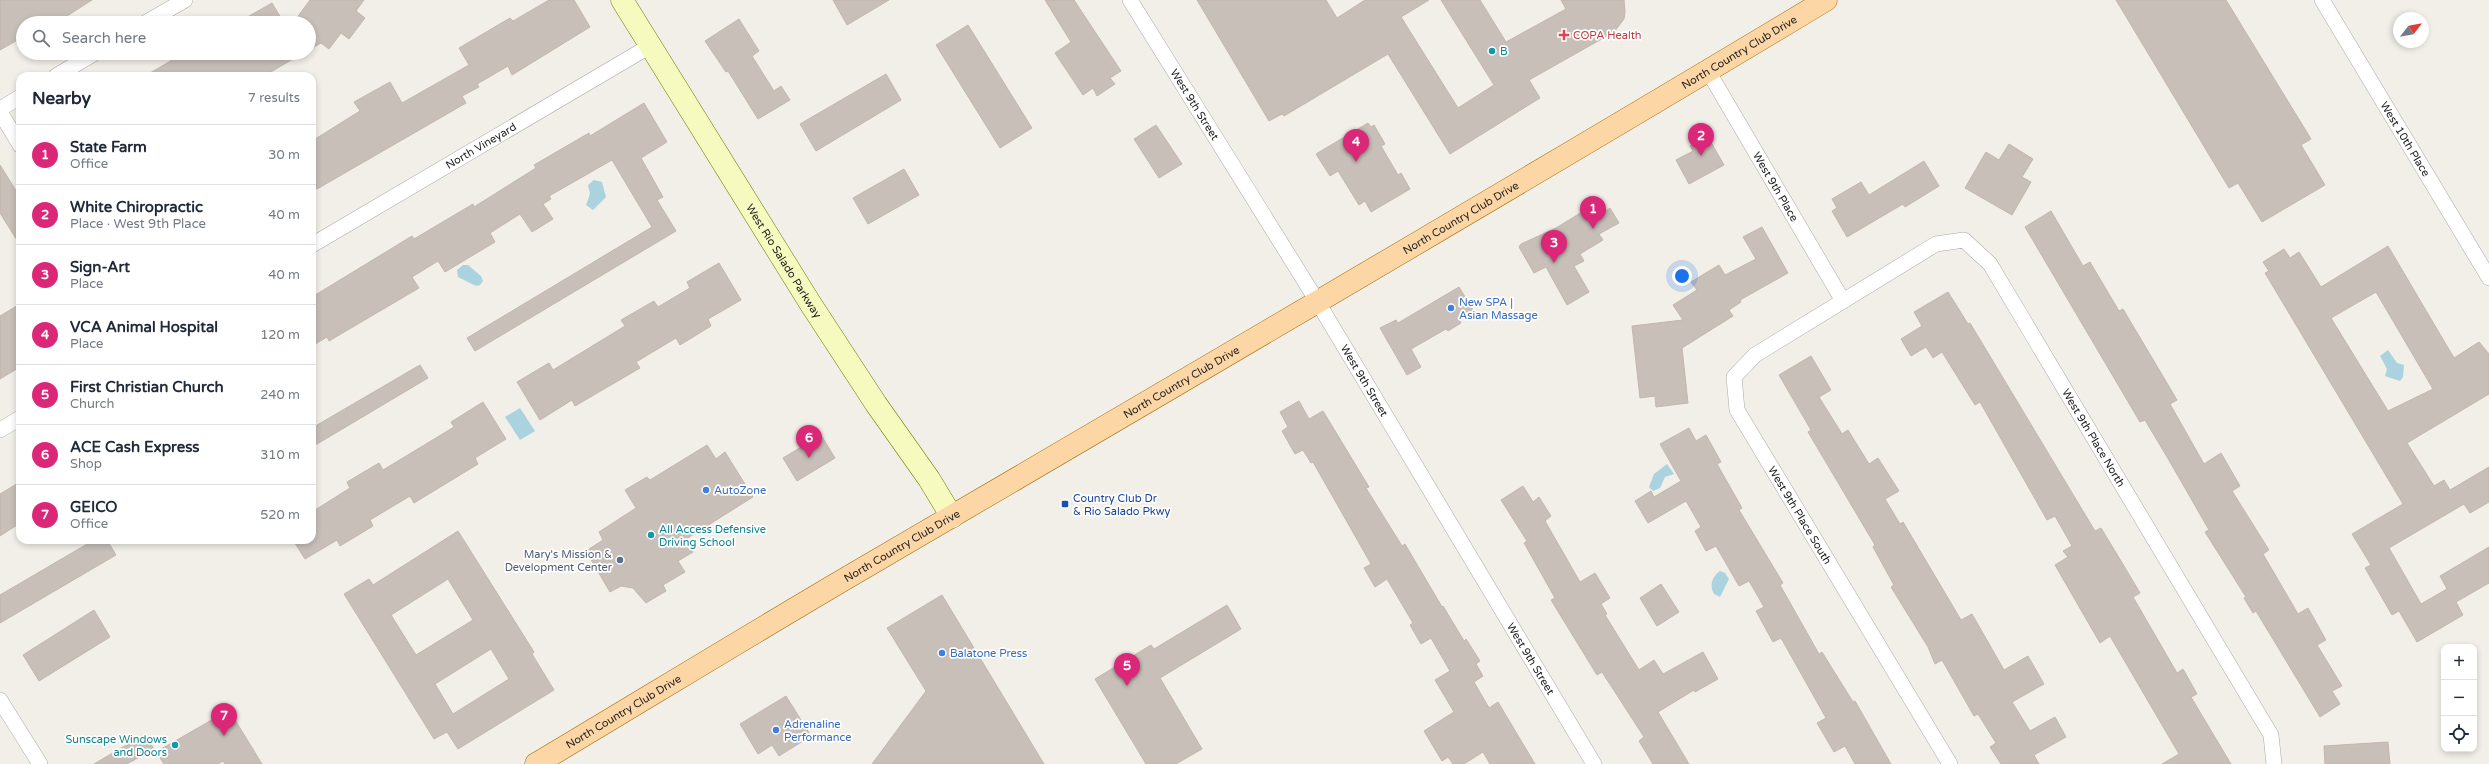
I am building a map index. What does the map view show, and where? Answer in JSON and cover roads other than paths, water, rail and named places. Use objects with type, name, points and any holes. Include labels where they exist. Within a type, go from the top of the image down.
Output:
[{"type":"main road","name":"West Rio Salado Parkway","points":[[622,0],[810,303],[876,404],[929,479],[952,517]]},
{"type":"main road","name":"North Country Club Drive","points":[[536,764],[1708,72],[1826,0]]},
{"type":"street","points":[[157,16],[184,0]]},
{"type":"street","name":"West 9th Street","points":[[1130,0],[1318,301],[1594,764]]},
{"type":"street","name":"West 10th Place","points":[[2322,0],[2489,278]]},
{"type":"street","name":"North Vineyard","points":[[316,243],[650,46]]},
{"type":"street","points":[[63,72],[83,60]]},
{"type":"street","name":"West 9th Place","points":[[1708,72],[1843,301]]},
{"type":"street","points":[[0,109],[16,99]]},
{"type":"street","points":[[0,112],[16,138]]},
{"type":"street","name":"West 9th Place North","points":[[1843,301],[1936,244],[1964,240],[1990,264],[2271,735],[2274,764]]},
{"type":"street","name":"West 9th Place South","points":[[1843,301],[1755,355],[1734,377],[1737,410],[1950,764]]},
{"type":"street","points":[[0,430],[16,420]]},
{"type":"street","points":[[0,700],[40,764]]},
{"type":"water","points":[[594,180],[602,182],[606,197],[593,210],[586,205],[590,194],[588,185]]},
{"type":"water","points":[[463,265],[468,265],[481,276],[483,281],[480,285],[476,286],[458,277],[457,270]]},
{"type":"water","points":[[2388,350],[2397,363],[2404,365],[2403,377],[2400,381],[2385,376],[2387,369],[2380,356]]},
{"type":"water","points":[[520,408],[535,431],[520,440],[505,417]]},
{"type":"water","points":[[1667,464],[1674,474],[1665,477],[1660,488],[1653,491],[1649,487],[1654,474]]},
{"type":"water","points":[[1720,571],[1725,573],[1729,579],[1720,597],[1712,591],[1712,581]]},
{"type":"place","name":"COPA Health","points":[[1564,35]]},
{"type":"place","name":"B","points":[[1492,51]]},
{"type":"place","name":"White Chiropractic","points":[[1701,156]]},
{"type":"place","name":"VCA Animal Hospital","points":[[1356,162]]},
{"type":"place","name":"State Farm","points":[[1593,229]]},
{"type":"place","name":"Sign-Art","points":[[1554,263]]},
{"type":"place","name":"New SPA | Asian Massage","points":[[1451,308]]},
{"type":"place","name":"ACE Cash Express","points":[[809,458]]},
{"type":"place","name":"AutoZone","points":[[706,490]]},
{"type":"place","name":"Country Club Dr & Rio Salado Pkwy","points":[[1065,504]]},
{"type":"place","name":"All Access Defensive Driving School","points":[[651,535]]},
{"type":"place","name":"Mary's Mission & Development Center","points":[[620,560]]},
{"type":"place","name":"Balatone Press","points":[[942,653]]},
{"type":"place","name":"First Christian Church","points":[[1127,686]]},
{"type":"place","name":"Adrenaline Performance","points":[[776,730]]},
{"type":"place","name":"GEICO","points":[[224,736]]},
{"type":"place","name":"Sunscape Windows and Doors","points":[[175,745]]}]
